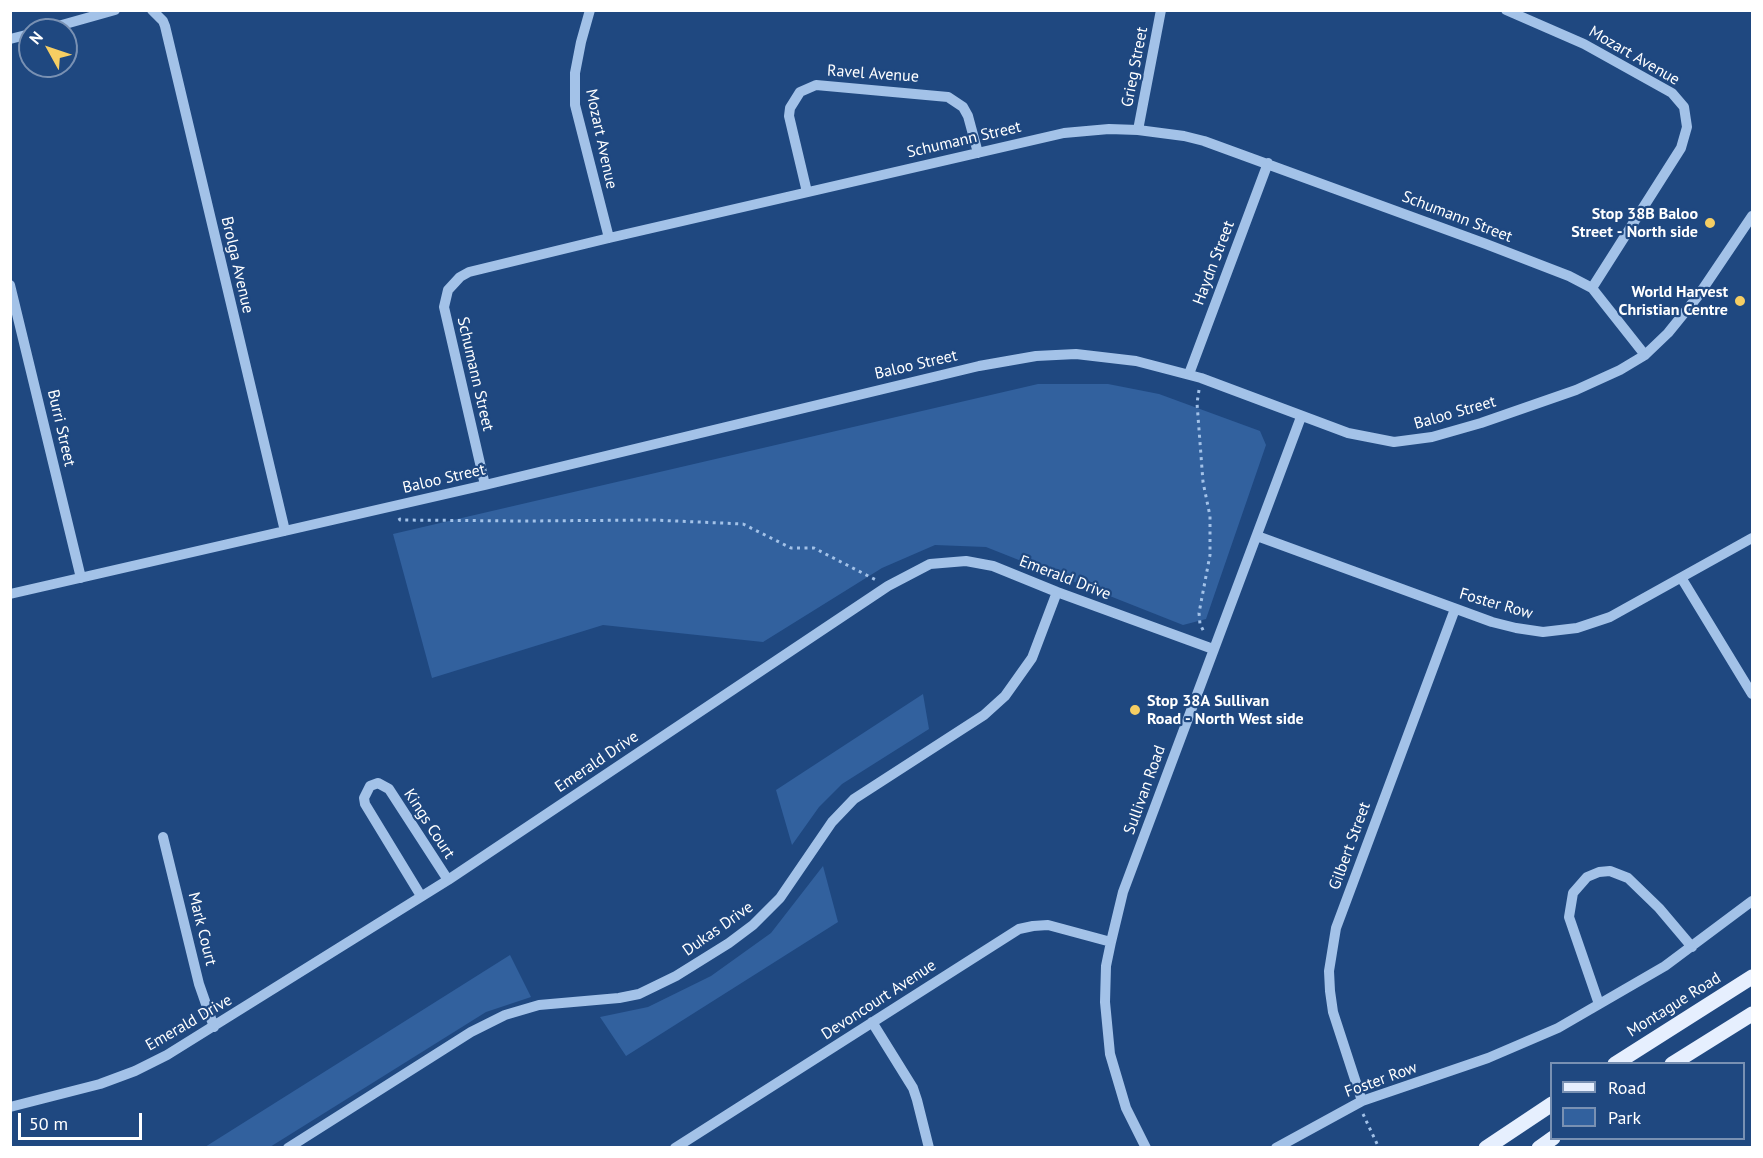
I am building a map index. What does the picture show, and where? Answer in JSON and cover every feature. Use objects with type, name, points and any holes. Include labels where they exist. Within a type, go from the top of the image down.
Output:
[{"type":"main road","name":"Montague Road","points":[[1618,1062],[1752,977]]},
{"type":"main road","points":[[1675,1062],[1752,1014]]},
{"type":"main road","points":[[1486,1148],[1550,1105]]},
{"type":"street","points":[[78,20],[115,10]]},
{"type":"street","name":"Brolga Avenue","points":[[152,10],[165,26],[285,531]]},
{"type":"street","name":"Mozart Avenue","points":[[590,10],[581,42],[574,88],[579,125],[609,238]]},
{"type":"street","name":"Grieg Street","points":[[1138,129],[1161,10]]},
{"type":"street","name":"Mozart Avenue","points":[[1506,10],[1584,44],[1672,93],[1684,107],[1687,127],[1681,148],[1592,288]]},
{"type":"street","name":"Ravel Avenue","points":[[807,192],[789,116],[790,108],[800,92],[816,85],[948,97],[963,107],[978,153]]},
{"type":"street","name":"Schumann Street","points":[[485,485],[444,307],[448,290],[460,277],[469,272],[609,238],[1064,134],[1109,129],[1138,129],[1204,141],[1497,248],[1569,276],[1592,288],[1645,356]]},
{"type":"street","name":"Haydn Street","points":[[1189,374],[1268,163]]},
{"type":"street","name":"Baloo Street","points":[[10,594],[485,485],[1011,360],[1057,355],[1098,356],[1136,361],[1201,378],[1348,433],[1382,441],[1401,442],[1424,439],[1453,432],[1576,390],[1645,356],[1668,333],[1698,296],[1752,216]]},
{"type":"street","name":"Burri Street","points":[[10,285],[81,578]]},
{"type":"street","name":"Sullivan Road","points":[[1146,1148],[1126,1108],[1110,1054],[1105,1002],[1106,966],[1111,942],[1124,892],[1301,417]]},
{"type":"street","name":"Foster Row","points":[[1257,536],[1455,609],[1516,628],[1543,632],[1590,624],[1610,617],[1752,538]]},
{"type":"street","name":"Emerald Drive","points":[[10,1107],[100,1084],[167,1055],[448,880],[888,586],[930,564],[966,561],[993,566],[1213,650]]},
{"type":"street","points":[[1682,579],[1752,694]]},
{"type":"street","name":"Dukas Drive","points":[[288,1148],[471,1032],[489,1023],[539,1005],[639,994],[676,976],[729,943],[753,925],[780,898],[832,822],[854,799],[984,715],[1005,696],[1032,658],[1057,592]]},
{"type":"street","name":"Gilbert Street","points":[[1362,1106],[1333,1012],[1329,971],[1334,936],[1455,609]]},
{"type":"street","name":"Kings Court","points":[[421,896],[365,804],[364,798],[369,786],[378,783],[388,789],[448,880]]},
{"type":"street","name":"Mark Court","points":[[163,837],[199,984],[214,1027]]},
{"type":"street","points":[[1599,1004],[1569,916],[1573,894],[1587,877],[1599,872],[1610,871],[1628,878],[1666,915],[1692,947]]},
{"type":"street","name":"Foster Row","points":[[1276,1148],[1362,1106],[1558,1029],[1665,966],[1752,901]]},
{"type":"street","name":"Devoncourt Avenue","points":[[675,1148],[1024,927],[1057,926],[1111,942]]},
{"type":"street","points":[[872,1022],[913,1088],[918,1100],[928,1148]]},
{"type":"path","points":[[1201,378],[1197,403],[1203,482],[1210,516],[1210,555],[1199,613],[1200,624],[1213,650]]},
{"type":"path","points":[[392,506],[400,520],[653,520],[743,524],[790,548],[814,548],[888,586]]},
{"type":"path","points":[[1362,1106],[1379,1148]]},
{"type":"green space","points":[[1038,384],[1108,384],[1159,394],[1260,431],[1266,445],[1206,619],[1183,625],[986,547],[935,545],[882,568],[763,642],[603,625],[432,678],[393,534]]},
{"type":"green space","points":[[923,694],[929,729],[842,784],[819,807],[792,845],[776,790]]},
{"type":"green space","points":[[823,866],[838,922],[626,1056],[600,1017],[648,1007],[711,976],[771,933]]},
{"type":"green space","points":[[510,955],[531,997],[486,1012],[270,1147],[205,1147]]},
{"type":"place","name":"Stop 38B Baloo Street - North side","points":[[1710,223]]},
{"type":"place","name":"World Harvest Christian Centre","points":[[1740,301]]},
{"type":"place","name":"Stop 38A Sullivan Road - North West side","points":[[1135,710]]}]
